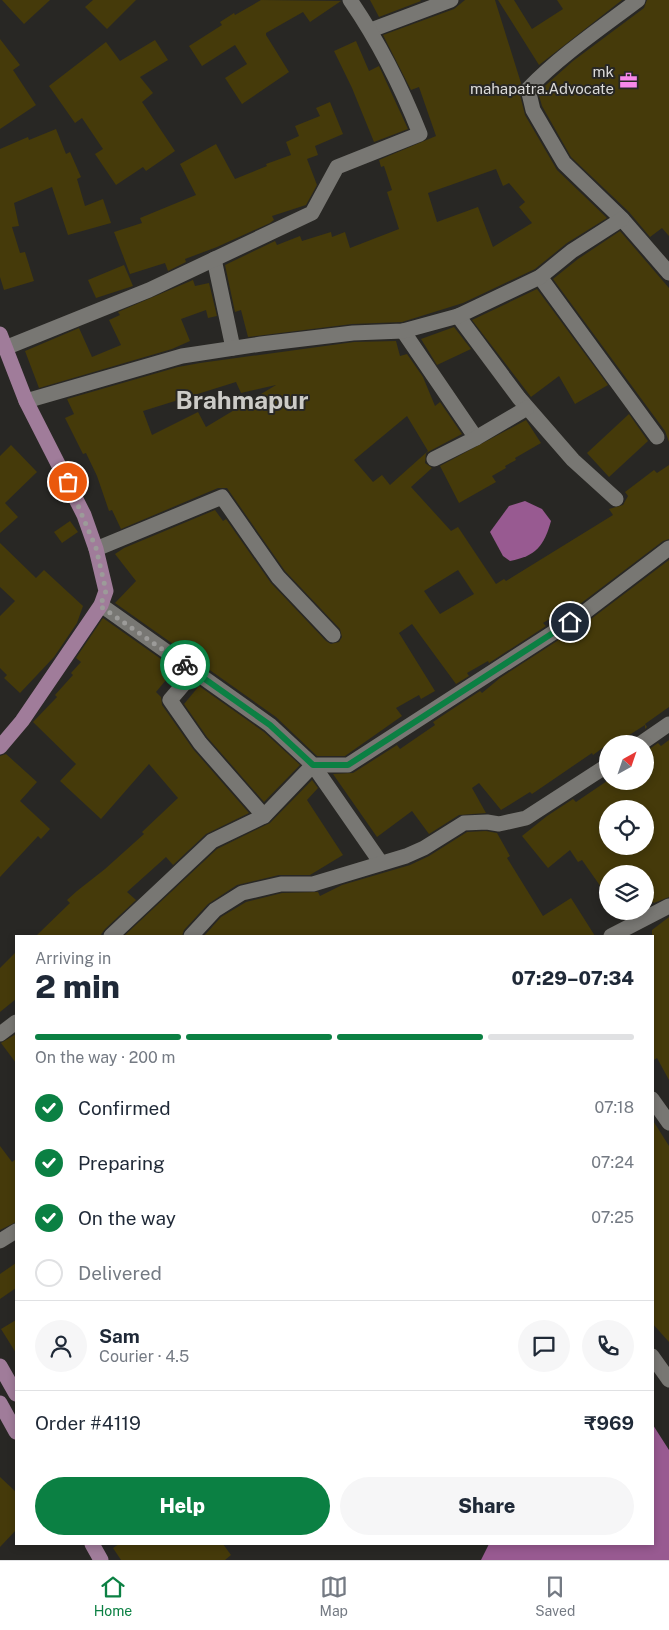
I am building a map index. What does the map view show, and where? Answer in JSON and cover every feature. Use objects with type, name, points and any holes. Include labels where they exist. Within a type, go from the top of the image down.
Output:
[{"type":"main road","points":[[0,746],[22,721],[100,606],[106,591],[96,548],[84,515],[26,401],[3,341]]},
{"type":"main road","points":[[0,1366],[15,1392]]},
{"type":"main road","points":[[0,1403],[15,1430]]},
{"type":"main road","points":[[93,1545],[101,1560]]},
{"type":"main road","points":[[99,1545],[107,1560]]},
{"type":"street","points":[[3,341],[150,290],[312,213],[336,168],[420,134],[402,88],[371,30],[350,0]]},
{"type":"street","points":[[371,30],[433,3],[451,0]]},
{"type":"street","points":[[638,0],[542,74],[528,89],[534,110],[564,164],[622,219],[669,273]]},
{"type":"street","points":[[26,401],[182,356],[353,333],[403,330],[458,316],[540,277],[572,251],[622,219]]},
{"type":"street","points":[[214,260],[233,348]]},
{"type":"street","points":[[540,277],[656,437]]},
{"type":"street","points":[[458,316],[527,408],[573,460],[616,500]]},
{"type":"street","points":[[403,330],[476,438]]},
{"type":"street","points":[[434,460],[527,408]]},
{"type":"street","points":[[96,548],[222,496],[278,578],[333,635]]},
{"type":"street","points":[[113,935],[212,841],[264,816],[313,765],[348,765],[585,612],[669,548]]},
{"type":"street","points":[[100,606],[270,725],[313,765],[381,863]]},
{"type":"street","points":[[194,672],[170,700],[190,725],[200,743],[264,816]]},
{"type":"street","points":[[653,735],[669,724]]},
{"type":"street","points":[[192,935],[215,910],[242,893],[281,884],[313,884],[381,863],[424,848],[464,823],[487,822],[499,824],[526,818],[599,771]]},
{"type":"street","points":[[613,935],[669,906]]},
{"type":"street","points":[[0,1034],[15,1023]]},
{"type":"street","points":[[654,1103],[669,1123]]},
{"type":"street","points":[[0,1240],[15,1232]]},
{"type":"street","points":[[654,1359],[669,1380]]},
{"type":"shaded area","points":[[525,501],[542,509],[551,521],[538,549],[519,559],[510,561],[503,556],[490,532],[509,506]]},
{"type":"shaded area","points":[[654,1427],[669,1450],[669,1560],[481,1560],[488,1545],[654,1545]]},
{"type":"building","points":[[2,0],[50,0],[24,24]]},
{"type":"building","points":[[93,0],[136,0],[107,29],[85,7]]},
{"type":"building","points":[[261,0],[341,1],[310,22],[303,12],[266,33],[289,72],[242,104],[225,78],[247,64],[235,45],[202,66],[189,46],[222,25],[220,22],[234,13],[235,15]]},
{"type":"building","points":[[370,0],[420,0],[421,1],[379,17]]},
{"type":"building","points":[[465,0],[495,0],[521,83],[519,91],[525,115],[557,170],[607,218],[567,243],[535,269],[463,303],[402,322],[352,324],[248,337],[241,310],[235,312],[225,265],[275,241],[277,245],[300,236],[302,241],[331,232],[332,237],[345,232],[350,248],[399,229],[387,192],[392,190],[384,166],[381,167],[379,160],[436,136],[419,87],[411,90],[383,35],[454,9]],"holes":[[[496,169],[503,186],[509,183],[525,202],[519,207],[532,223],[493,247],[478,207],[437,222],[428,193]]]},
{"type":"building","points":[[498,0],[514,0],[532,29],[563,9],[557,0],[622,0],[539,65]]},
{"type":"building","points":[[647,0],[669,0],[669,236],[662,228],[650,237],[629,212],[571,157],[542,106],[538,92],[573,61],[644,8]]},
{"type":"building","points":[[0,39],[20,65],[13,70],[36,105],[0,129]]},
{"type":"building","points":[[155,40],[168,60],[140,77],[153,93],[142,102],[175,151],[146,171],[143,167],[116,185],[95,154],[103,149],[82,118],[75,123],[49,86],[106,42],[120,61]]},
{"type":"building","points":[[356,41],[369,71],[379,66],[408,129],[374,142],[352,88],[334,51]]},
{"type":"building","points":[[330,102],[343,134],[315,146],[318,155],[307,159],[317,185],[306,205],[272,216],[274,220],[270,223],[185,259],[186,262],[168,271],[165,263],[130,274],[114,232],[142,223],[140,218],[196,195],[180,164],[216,144],[235,179],[267,166],[266,164],[291,155],[286,142],[299,136],[295,126],[320,116],[316,108]]},
{"type":"building","points":[[56,129],[66,154],[70,152],[81,177],[77,179],[85,206],[103,199],[111,223],[68,235],[52,187],[14,203],[19,226],[12,227],[20,253],[25,252],[34,281],[4,290],[0,277],[0,149],[28,137],[29,140]]},
{"type":"building","points":[[620,231],[669,288],[669,442],[665,431],[553,279],[578,259]]},
{"type":"building","points":[[124,265],[133,286],[96,298],[88,280]]},
{"type":"building","points":[[193,280],[195,286],[209,283],[217,316],[208,318],[206,310],[181,319],[190,341],[172,349],[39,388],[25,351],[79,328],[92,357],[121,345],[109,320],[120,315],[118,312]]},
{"type":"building","points":[[537,289],[608,385],[575,404],[559,376],[531,397],[472,320]]},
{"type":"building","points":[[454,327],[471,349],[437,365],[421,339]]},
{"type":"building","points":[[396,341],[400,356],[407,354],[423,377],[435,406],[440,402],[462,434],[426,453],[425,463],[432,468],[411,487],[451,531],[458,527],[496,584],[504,579],[506,581],[613,515],[609,509],[623,505],[628,496],[625,492],[654,470],[657,473],[669,465],[669,539],[663,541],[577,606],[573,600],[549,616],[551,618],[543,623],[546,626],[489,663],[488,661],[467,673],[469,676],[456,684],[412,624],[399,633],[435,691],[421,699],[419,695],[396,708],[402,716],[345,756],[317,756],[276,717],[115,603],[136,581],[115,554],[124,548],[215,510],[223,521],[226,519],[271,583],[326,641],[331,644],[339,642],[342,637],[340,629],[285,571],[227,488],[218,488],[121,529],[112,510],[109,511],[97,476],[86,453],[83,454],[65,418],[74,414],[67,399],[178,367],[354,342]],"holes":[[[236,382],[241,393],[276,385],[206,427],[198,412],[152,435],[143,411]],[[407,416],[428,451],[390,485],[382,475],[373,482],[354,460]],[[458,570],[474,594],[440,614],[424,591]]]},
{"type":"building","points":[[629,414],[648,441],[609,477],[587,453]]},
{"type":"building","points":[[526,420],[541,443],[515,458],[516,460],[505,466],[506,468],[492,476],[496,482],[459,503],[440,466]]},
{"type":"building","points":[[11,445],[37,472],[5,503],[18,517],[0,533],[0,456]]},
{"type":"building","points":[[70,521],[78,532],[62,543],[54,532]]},
{"type":"building","points":[[0,543],[36,578],[44,570],[83,606],[77,623],[54,657],[20,693],[4,678],[7,675],[0,668],[0,616],[15,601],[0,587]]},
{"type":"building","points":[[669,560],[669,707],[645,724],[647,727],[645,729],[645,725],[629,735],[599,735],[599,751],[593,755],[592,753],[532,794],[530,792],[501,810],[479,783],[472,788],[486,813],[459,815],[429,834],[412,811],[377,837],[333,774],[353,773],[397,745],[400,749],[435,725],[433,722],[480,691],[482,693],[500,678],[591,619]]},
{"type":"building","points":[[103,618],[175,669],[156,692],[161,697],[162,705],[193,749],[249,813],[206,834],[173,865],[166,857],[127,892],[136,900],[101,935],[37,935],[70,903],[67,900],[144,834],[142,832],[178,798],[149,764],[101,819],[60,781],[76,764],[33,722],[57,697],[55,695],[73,675],[71,673],[81,662],[76,658]]},
{"type":"building","points":[[199,686],[264,732],[300,765],[264,802],[207,737],[184,704]]},
{"type":"building","points":[[669,740],[669,897],[654,903],[654,865],[599,865],[599,884],[582,860],[578,862],[570,850],[548,868],[522,836],[547,816],[573,799],[576,802],[599,786],[599,790],[654,790],[654,746],[658,743],[661,746]]},
{"type":"building","points":[[6,754],[37,782],[20,801],[50,829],[41,839],[38,836],[0,877],[0,756]]},
{"type":"building","points":[[312,780],[318,788],[307,800],[343,855],[310,875],[279,875],[237,885],[208,904],[184,930],[182,935],[125,935],[217,849],[270,823]]},
{"type":"building","points":[[486,831],[497,833],[510,856],[507,858],[543,916],[571,898],[594,935],[205,935],[221,917],[246,902],[282,893],[318,892],[320,896],[342,885],[410,865],[429,856],[467,832]]},
{"type":"building","points":[[669,917],[669,1080],[657,1058],[654,1060],[654,935],[652,935],[652,930]]},
{"type":"building","points":[[15,953],[15,1000],[0,1012],[0,968]]},
{"type":"building","points":[[15,1035],[15,1062],[1,1043]]},
{"type":"building","points":[[654,1122],[669,1146],[669,1342],[654,1325]]},
{"type":"building","points":[[0,1146],[12,1162],[15,1160],[15,1222],[0,1230]]},
{"type":"building","points":[[15,1264],[15,1289],[0,1299],[0,1274]]},
{"type":"building","points":[[15,1321],[15,1351],[1,1329]]},
{"type":"building","points":[[0,1477],[15,1491],[15,1531],[0,1547]]},
{"type":"building","points":[[118,1545],[224,1545],[231,1555],[225,1560],[121,1560],[113,1548]]},
{"type":"way so far","points":[[68,482],[84,515],[96,548],[106,591],[100,606],[185,665]]},
{"type":"place","name":"mk mahapatra.Advocate","points":[[628,80]]},
{"type":"district","name":"Brahmapur","points":[[242,400]]},
{"type":"route","points":[[185,665],[270,725],[313,765],[348,765],[570,622]]}]
